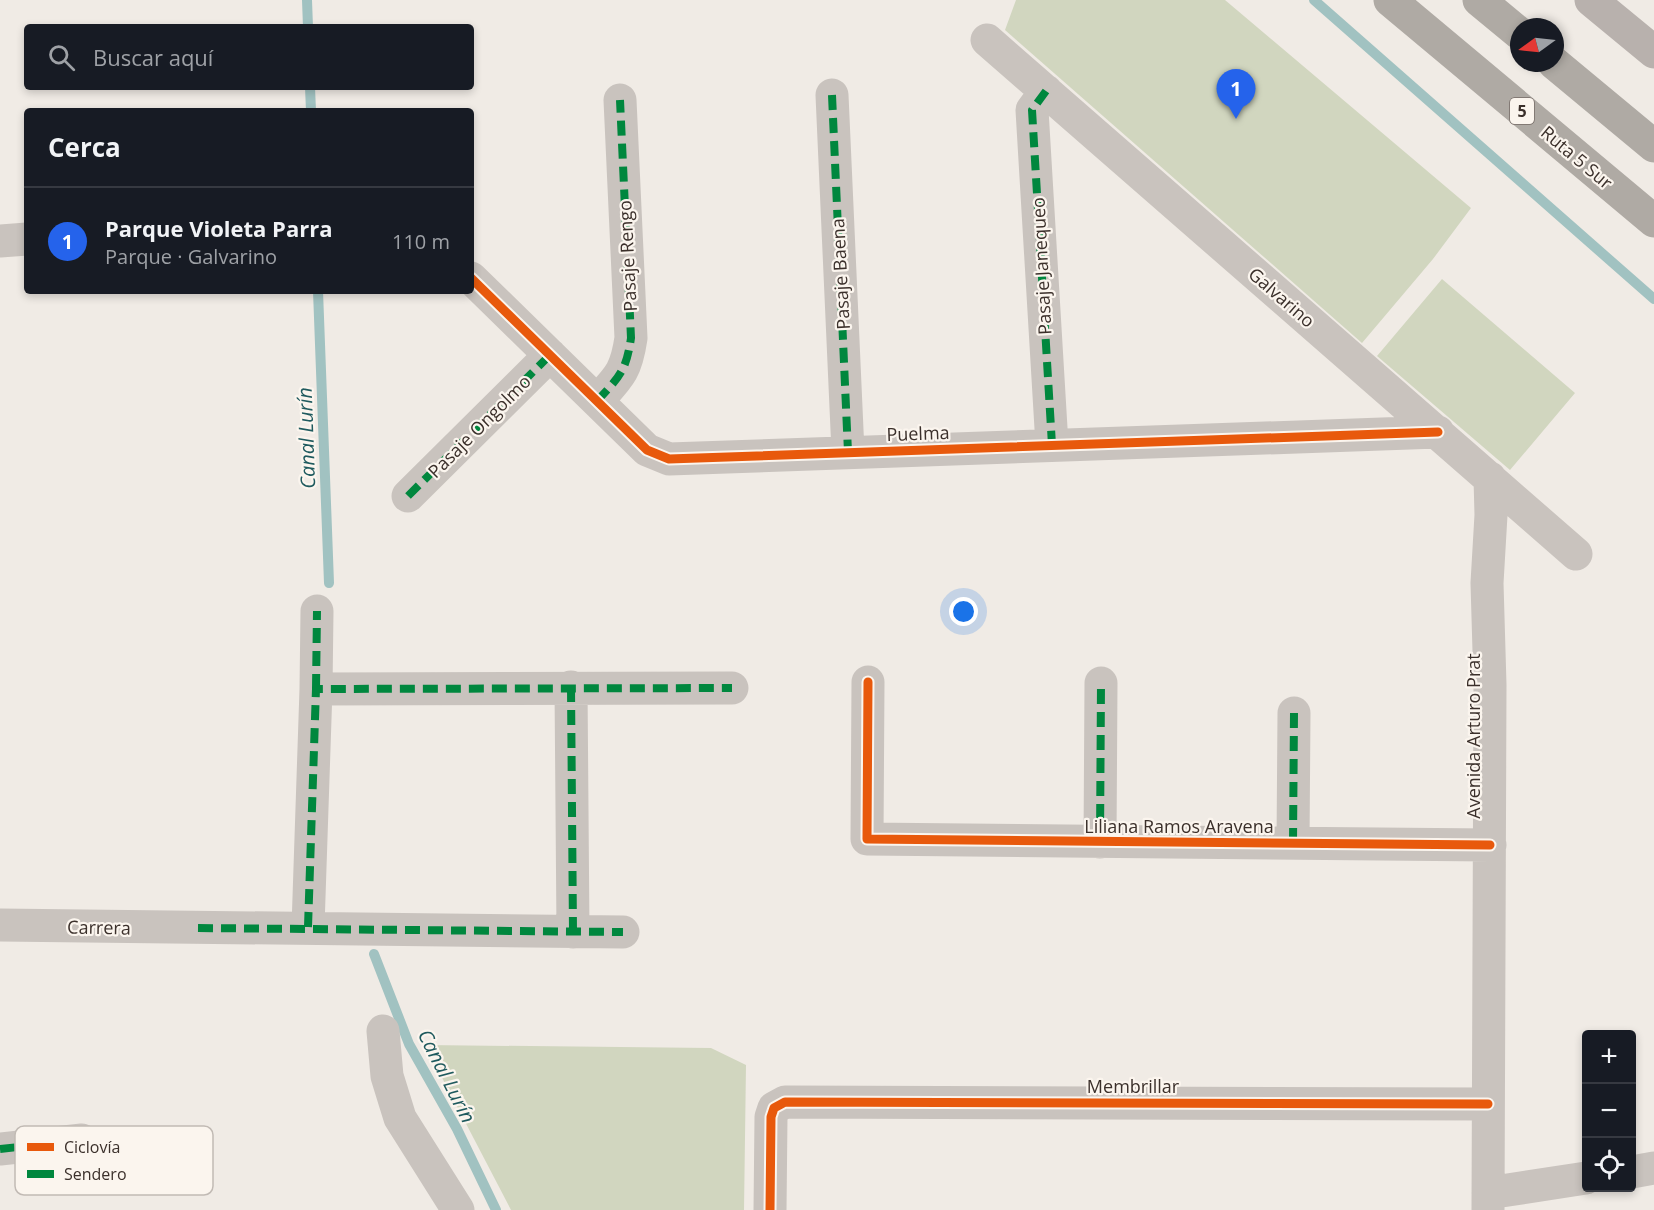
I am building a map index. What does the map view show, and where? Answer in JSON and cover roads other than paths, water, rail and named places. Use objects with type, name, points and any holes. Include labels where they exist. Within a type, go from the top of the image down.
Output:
[{"type":"highway","name":"Ruta 5 Sur","points":[[1390,0],[1654,221]]},
{"type":"highway","points":[[1479,0],[1510,26]]},
{"type":"highway","points":[[1564,71],[1654,146]]},
{"type":"main road","points":[[1591,0],[1654,52]]},
{"type":"street","name":"Galvarino","points":[[987,40],[1576,554]]},
{"type":"street","name":"Pasaje Janequeo","points":[[1046,92],[1032,110],[1052,445]]},
{"type":"street","name":"Pasaje Baena","points":[[832,95],[848,452]]},
{"type":"street","name":"Pasaje Rengo","points":[[597,402],[619,378],[627,363],[631,338],[620,100]]},
{"type":"street","points":[[0,241],[24,239]]},
{"type":"street","name":"Puelma","points":[[474,281],[647,450],[669,459],[1438,432]]},
{"type":"street","name":"Pasaje Ongolmo","points":[[408,496],[550,355]]},
{"type":"street","name":"Avenida Arturo Prat","points":[[1488,1202],[1490,845],[1487,583],[1491,515],[1490,478]]},
{"type":"street","points":[[308,927],[317,611]]},
{"type":"street","name":"Liliana Ramos Aravena","points":[[868,682],[867,839],[1490,845]]},
{"type":"street","points":[[1100,842],[1101,683]]},
{"type":"street","points":[[571,687],[573,932]]},
{"type":"street","points":[[316,690],[732,688]]},
{"type":"street","points":[[1293,713],[1293,843]]},
{"type":"street","name":"Carrera","points":[[0,925],[623,932]]},
{"type":"street","points":[[383,1032],[387,1076],[400,1118],[458,1210]]},
{"type":"street","name":"Membrillar","points":[[770,1210],[771,1117],[779,1104],[792,1101],[1488,1104]]},
{"type":"street","points":[[0,1149],[15,1147]]},
{"type":"street","points":[[1636,1171],[1654,1168]]},
{"type":"street","points":[[1488,1202],[1582,1179]]},
{"type":"waterway","name":"Canal Lurín","points":[[307,0],[308,24]]},
{"type":"waterway","points":[[1314,0],[1654,299]]},
{"type":"waterway","name":"Canal Lurín","points":[[310,90],[311,108]]},
{"type":"waterway","name":"Canal Lurín","points":[[318,294],[329,583]]},
{"type":"waterway","name":"Canal Lurín","points":[[374,954],[409,1044],[457,1129],[496,1210]]},
{"type":"place","name":"Parque Violeta Parra","points":[[1236,119]]}]
